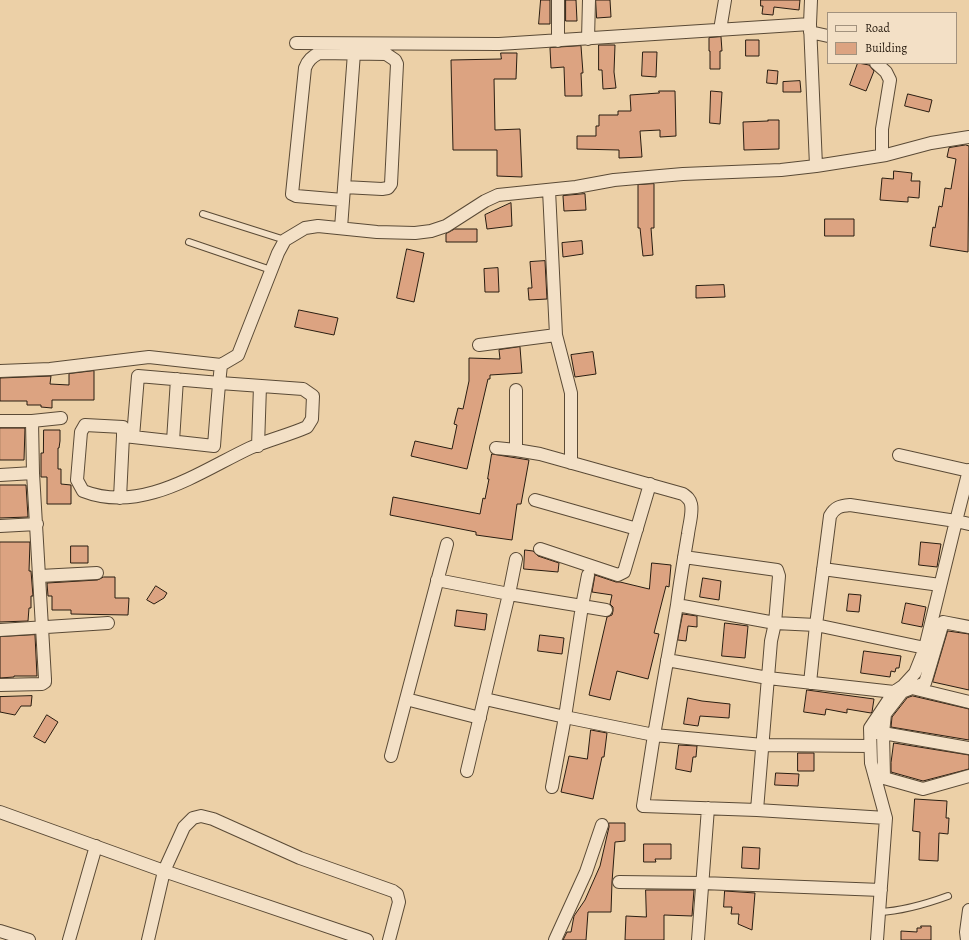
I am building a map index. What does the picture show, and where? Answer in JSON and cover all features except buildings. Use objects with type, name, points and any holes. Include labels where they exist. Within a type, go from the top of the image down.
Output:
[{"type":"street","points":[[558,0],[558,41]]},
{"type":"street","points":[[588,39],[589,0]]},
{"type":"street","points":[[720,30],[725,0]]},
{"type":"street","points":[[811,0],[810,28],[816,166]]},
{"type":"street","points":[[296,43],[499,44],[720,30],[810,28],[827,36]]},
{"type":"street","points":[[343,200],[296,196],[292,194],[304,75],[307,63],[312,56],[319,53],[386,54],[395,60],[397,64],[391,184],[388,188],[382,189],[344,187]]},
{"type":"street","points":[[341,228],[354,53]]},
{"type":"street","points":[[877,64],[886,72],[890,80],[882,129],[882,155]]},
{"type":"street","points":[[0,371],[50,369],[144,358],[221,365],[238,355],[271,270],[285,240],[305,228],[318,226],[377,232],[431,232],[446,226],[485,201],[498,195],[576,187],[614,180],[683,174],[781,170],[816,166],[882,155],[931,143],[969,138]]},
{"type":"street","points":[[549,190],[556,335],[571,393],[571,463]]},
{"type":"street","points":[[479,345],[556,335]]},
{"type":"street","points":[[120,498],[138,376],[144,358]]},
{"type":"street","points":[[221,365],[214,446],[225,461]]},
{"type":"street","points":[[128,437],[123,427],[85,425],[81,432],[77,480],[82,491],[90,494],[120,498],[163,489],[189,479],[258,446],[308,427],[312,419],[313,396],[303,389],[138,376]]},
{"type":"street","points":[[173,441],[177,379]]},
{"type":"street","points":[[258,446],[260,386]]},
{"type":"street","points":[[516,390],[516,450]]},
{"type":"street","points":[[0,421],[32,421],[61,418]]},
{"type":"street","points":[[0,685],[42,684],[44,682],[43,627],[33,473],[32,421]]},
{"type":"street","points":[[128,437],[214,446]]},
{"type":"street","points":[[496,448],[540,454],[650,484],[683,494],[691,504],[691,513],[677,605],[643,806],[758,810],[886,818]]},
{"type":"street","points":[[880,781],[871,763],[870,728],[915,673],[925,648],[969,471],[899,455]]},
{"type":"street","points":[[0,475],[33,473]]},
{"type":"street","points":[[540,549],[618,575],[622,575],[650,484]]},
{"type":"street","points":[[535,500],[637,529]]},
{"type":"street","points":[[810,682],[823,568],[830,516],[833,511],[840,506],[870,507],[969,524]]},
{"type":"street","points":[[0,526],[37,524]]},
{"type":"street","points":[[391,756],[447,544]]},
{"type":"street","points":[[684,557],[777,570],[779,576],[775,623],[771,641],[758,810]]},
{"type":"street","points":[[467,771],[516,559]]},
{"type":"street","points":[[823,568],[940,585]]},
{"type":"street","points":[[40,576],[96,573]]},
{"type":"street","points":[[552,787],[588,575]]},
{"type":"street","points":[[437,580],[509,594],[606,610]]},
{"type":"street","points":[[677,605],[775,623],[816,625],[925,648]]},
{"type":"street","points":[[876,940],[886,818],[880,781],[885,714],[903,689],[925,683],[943,622],[969,627]]},
{"type":"street","points":[[0,630],[108,623]]},
{"type":"street","points":[[667,660],[768,678],[903,689],[969,702]]},
{"type":"street","points":[[485,698],[654,735],[763,745],[870,746]]},
{"type":"street","points":[[406,699],[480,718]]},
{"type":"street","points":[[870,733],[883,733],[969,748]]},
{"type":"street","points":[[880,781],[923,789],[969,776]]},
{"type":"street","points":[[698,940],[708,808]]},
{"type":"street","points":[[0,812],[164,871],[366,940]]},
{"type":"street","points":[[148,940],[164,871],[184,827],[193,818],[201,816],[213,819],[300,858],[393,891],[397,894],[398,902],[390,940]]},
{"type":"street","points":[[555,940],[586,872],[602,825]]},
{"type":"street","points":[[69,940],[96,846]]},
{"type":"street","points":[[619,882],[702,883],[880,890]]},
{"type":"street","points":[[967,940],[966,932],[969,910]]},
{"type":"street","points":[[0,931],[29,940]]},
{"type":"lane","points":[[203,214],[285,240]]},
{"type":"lane","points":[[189,242],[271,270]]},
{"type":"lane","points":[[879,912],[893,912],[948,896]]}]
